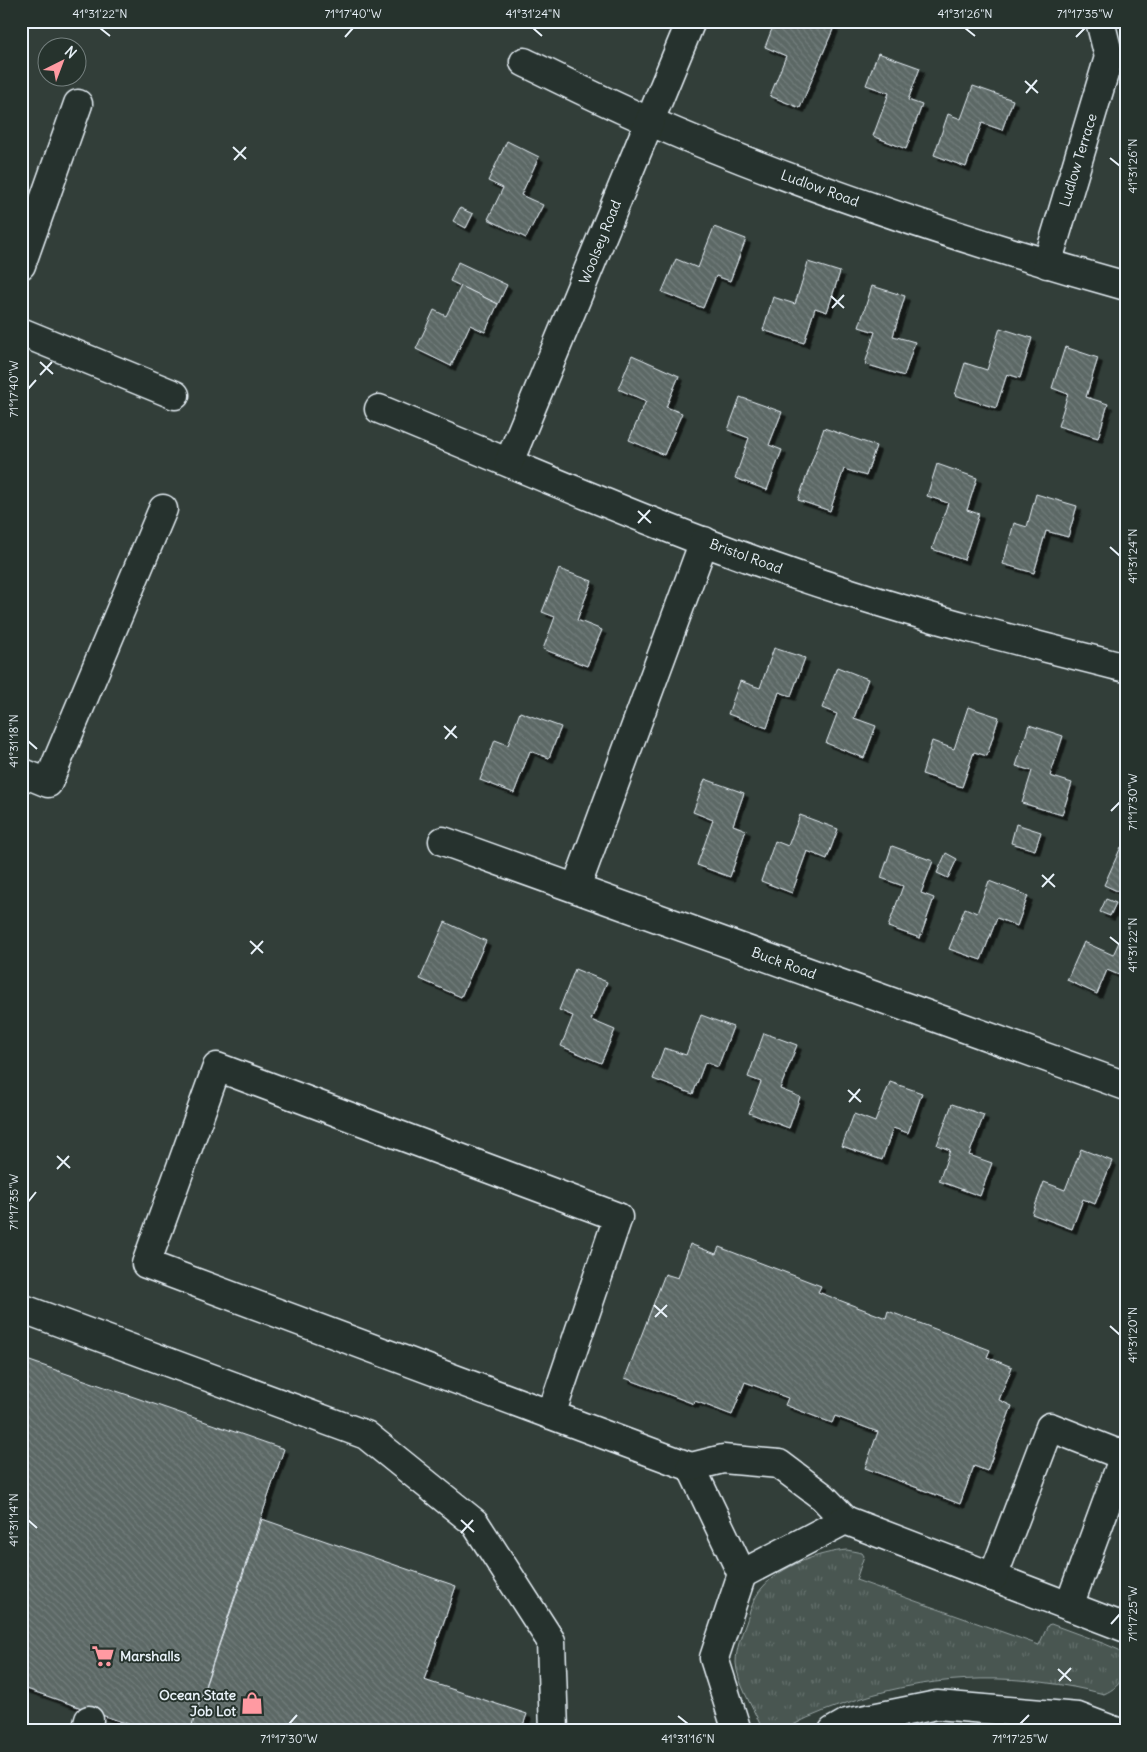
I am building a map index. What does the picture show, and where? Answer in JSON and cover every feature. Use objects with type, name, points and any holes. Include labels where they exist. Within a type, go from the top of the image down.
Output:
[{"type":"street","name":"Woolsey Road","points":[[509,462],[691,21]]},
{"type":"street","name":"Ludlow Terrace","points":[[1047,264],[1109,57],[1100,21]]},
{"type":"street","name":"Ludlow Road","points":[[524,62],[650,122],[843,197],[1047,264],[1126,286]]},
{"type":"street","points":[[21,265],[78,104]]},
{"type":"street","points":[[21,332],[175,395]]},
{"type":"street","name":"Bristol Road","points":[[379,410],[509,462],[610,506],[838,589],[1126,668]]},
{"type":"street","points":[[21,772],[48,783],[163,509]]},
{"type":"street","points":[[576,888],[704,541]]},
{"type":"street","name":"Buck Road","points":[[443,841],[1126,1086]]},
{"type":"street","points":[[551,1415],[618,1217],[217,1067],[146,1264],[551,1415],[691,1467],[723,1459],[779,1464],[823,1497],[845,1520],[1126,1628]]},
{"type":"street","points":[[21,1308],[366,1435],[474,1523],[551,1641],[554,1731]]},
{"type":"street","points":[[993,1577],[1050,1426],[1125,1454],[1069,1606]]},
{"type":"street","points":[[691,1467],[742,1574]]},
{"type":"street","points":[[737,1731],[714,1658],[742,1574],[845,1520]]},
{"type":"street","points":[[833,1731],[847,1723],[937,1704],[1078,1718],[1115,1731]]},
{"type":"street","points":[[1121,1731],[1126,1715]]},
{"type":"green space","points":[[847,1550],[862,1553],[864,1556],[856,1580],[1039,1645],[1048,1625],[1051,1624],[1119,1650],[1125,1663],[1124,1675],[1111,1691],[1104,1694],[1074,1687],[1012,1679],[950,1680],[919,1684],[889,1690],[847,1703],[781,1729],[766,1728],[760,1724],[745,1694],[736,1663],[739,1643],[754,1600],[770,1580],[801,1561],[836,1551]]},
{"type":"building","points":[[775,21],[821,21],[834,27],[800,108],[770,96],[786,56],[765,47]]},
{"type":"building","points":[[878,53],[920,68],[908,100],[922,105],[906,149],[873,136],[889,93],[866,85]]},
{"type":"building","points":[[973,86],[1013,100],[1002,130],[982,123],[966,167],[934,155],[948,114],[961,119]]},
{"type":"building","points":[[507,141],[539,157],[521,195],[543,205],[526,238],[488,219],[503,188],[488,181]]},
{"type":"building","points":[[460,208],[473,214],[466,228],[453,221]]},
{"type":"building","points":[[714,227],[746,239],[730,281],[716,276],[703,308],[662,292],[676,259],[698,268]]},
{"type":"building","points":[[458,262],[507,285],[498,304],[450,281]]},
{"type":"building","points":[[808,262],[840,272],[827,312],[815,308],[804,343],[763,330],[773,297],[795,304]]},
{"type":"building","points":[[461,286],[498,304],[485,332],[470,325],[451,366],[416,349],[434,310],[446,316]]},
{"type":"building","points":[[872,286],[905,296],[893,336],[915,342],[904,376],[865,364],[875,332],[859,327]]},
{"type":"building","points":[[1000,328],[1032,338],[1020,378],[1007,374],[996,408],[955,395],[965,363],[987,370]]},
{"type":"building","points":[[1065,347],[1098,358],[1086,397],[1108,404],[1098,438],[1058,426],[1068,394],[1052,388]]},
{"type":"building","points":[[632,355],[679,376],[666,407],[682,413],[664,455],[629,440],[646,401],[618,389]]},
{"type":"building","points":[[740,397],[782,412],[769,445],[782,450],[767,490],[735,478],[749,438],[728,430]]},
{"type":"building","points":[[824,428],[876,446],[866,476],[844,469],[830,511],[798,500]]},
{"type":"building","points":[[937,464],[977,478],[967,510],[979,514],[964,560],[932,549],[948,503],[927,496]]},
{"type":"building","points":[[1036,494],[1077,506],[1068,537],[1046,531],[1034,573],[1003,564],[1014,523],[1027,527]]},
{"type":"building","points":[[559,569],[592,581],[577,620],[602,630],[587,666],[543,649],[555,617],[542,612]]},
{"type":"building","points":[[774,648],[805,658],[791,696],[779,692],[767,728],[728,714],[740,681],[760,688]]},
{"type":"building","points":[[837,667],[868,679],[854,718],[876,726],[864,758],[826,743],[837,714],[822,708]]},
{"type":"building","points":[[968,707],[999,717],[987,756],[974,752],[962,787],[922,774],[932,741],[954,749]]},
{"type":"building","points":[[520,712],[561,727],[549,758],[530,751],[514,793],[480,780],[495,740],[508,745]]},
{"type":"building","points":[[1029,725],[1063,736],[1050,776],[1072,783],[1062,815],[1022,803],[1032,771],[1016,766]]},
{"type":"building","points":[[705,779],[744,793],[733,825],[746,830],[730,877],[697,865],[713,820],[693,812]]},
{"type":"building","points":[[800,815],[838,829],[827,859],[807,851],[792,893],[761,881],[775,841],[788,846]]},
{"type":"building","points":[[1016,824],[1041,832],[1035,850],[1011,843]]},
{"type":"building","points":[[892,846],[933,861],[921,893],[934,898],[920,938],[888,927],[903,886],[881,878]]},
{"type":"building","points":[[1121,847],[1126,849],[1126,895],[1104,885]]},
{"type":"building","points":[[946,853],[957,859],[948,878],[937,873]]},
{"type":"building","points":[[989,881],[1028,896],[1017,926],[997,918],[981,960],[949,949],[965,908],[977,913]]},
{"type":"building","points":[[1106,899],[1116,903],[1110,916],[1100,912]]},
{"type":"building","points":[[445,922],[486,941],[461,997],[420,979]]},
{"type":"building","points":[[1084,942],[1113,955],[1119,942],[1126,945],[1126,978],[1107,970],[1097,994],[1067,980]]},
{"type":"building","points":[[575,969],[607,982],[591,1020],[615,1030],[601,1063],[561,1046],[573,1016],[559,1010]]},
{"type":"building","points":[[701,1015],[733,1027],[718,1067],[705,1062],[693,1094],[653,1079],[664,1048],[686,1055]]},
{"type":"building","points":[[764,1033],[797,1045],[780,1089],[800,1097],[789,1128],[749,1113],[761,1082],[748,1077]]},
{"type":"building","points":[[890,1082],[922,1093],[908,1133],[893,1128],[882,1160],[842,1146],[854,1114],[875,1122]]},
{"type":"building","points":[[952,1104],[984,1115],[969,1155],[992,1163],[980,1196],[939,1181],[950,1150],[937,1145]]},
{"type":"building","points":[[1081,1149],[1112,1161],[1095,1204],[1083,1199],[1072,1229],[1032,1214],[1044,1182],[1065,1190]]},
{"type":"building","points":[[690,1244],[716,1254],[719,1247],[821,1286],[818,1292],[886,1318],[888,1311],[990,1350],[987,1357],[1012,1367],[999,1400],[1012,1406],[987,1471],[974,1466],[960,1504],[865,1468],[878,1432],[835,1416],[832,1423],[785,1405],[788,1398],[745,1382],[732,1415],[695,1401],[694,1404],[625,1378],[665,1274],[678,1278]]},
{"type":"building","points":[[21,1358],[284,1449],[190,1731],[148,1731],[21,1687]]},
{"type":"building","points":[[262,1519],[456,1586],[424,1680],[527,1714],[521,1731],[190,1731]]},
{"type":"place","name":"Marshalls","points":[[103,1656]]},
{"type":"place","name":"Ocean State Job Lot","points":[[252,1703]]}]
